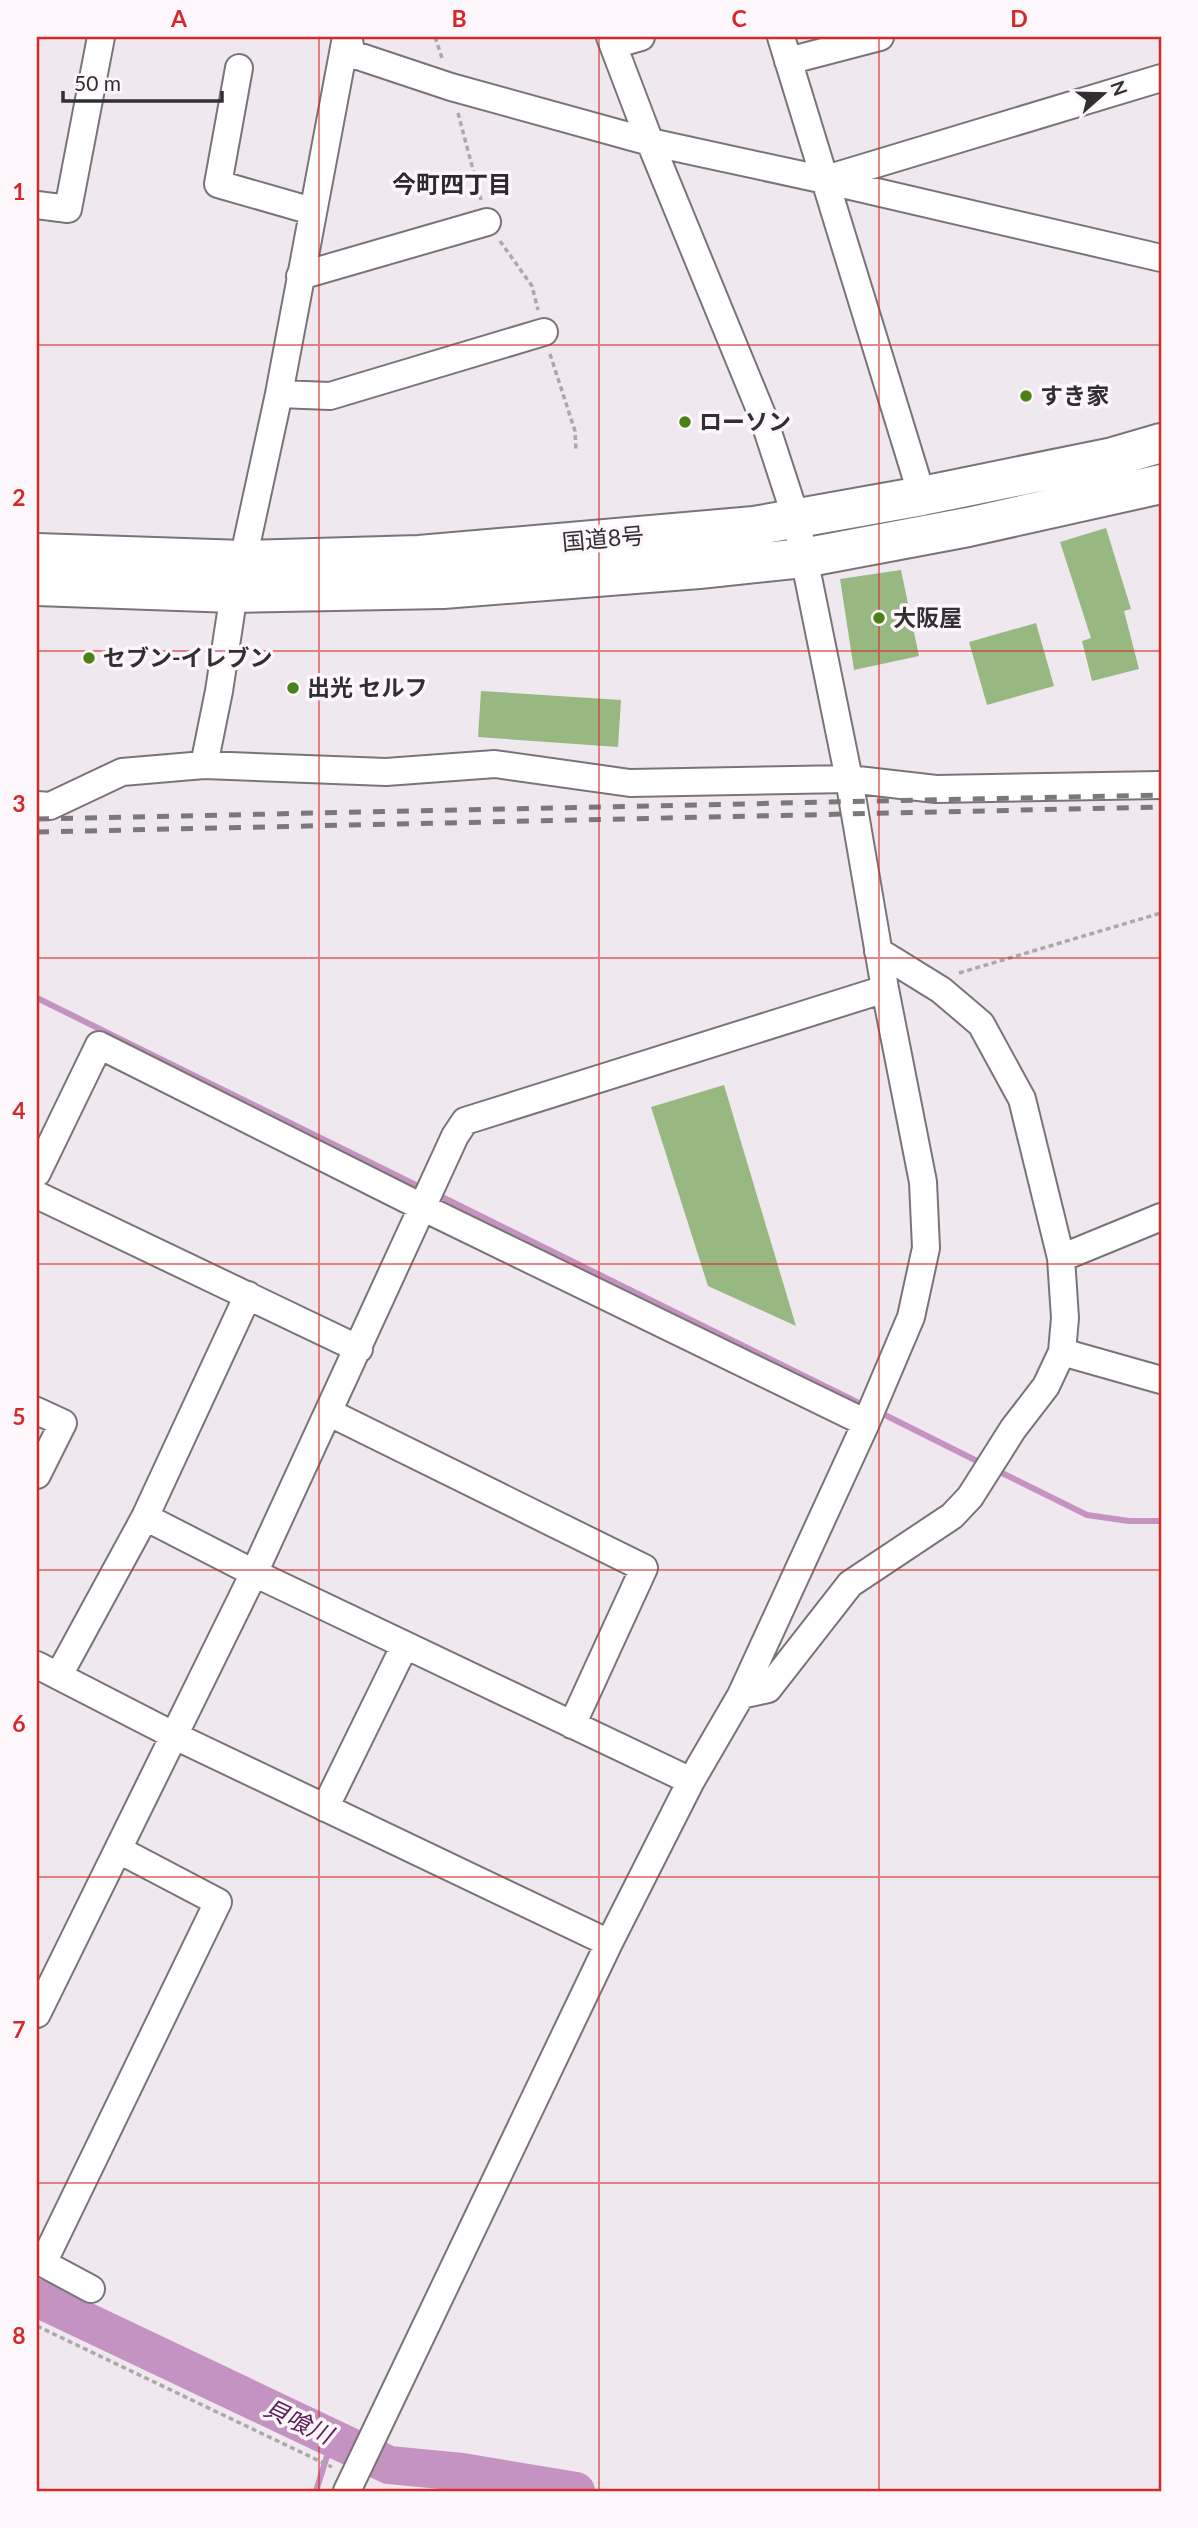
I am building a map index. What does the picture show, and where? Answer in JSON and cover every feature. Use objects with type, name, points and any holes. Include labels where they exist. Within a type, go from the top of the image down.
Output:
[{"type":"highway","name":"国道8号","points":[[37,586],[239,576],[419,555],[754,526],[922,496],[1114,457],[1161,443]]},
{"type":"highway","name":"国道8号","points":[[37,553],[239,576],[443,589],[803,558],[968,527],[1161,484]]},
{"type":"street","points":[[37,205],[68,209],[101,37]]},
{"type":"street","points":[[347,37],[352,54],[451,87],[650,142],[1161,258]]},
{"type":"street","points":[[204,765],[347,37]]},
{"type":"street","points":[[350,2485],[609,1943],[691,1781],[741,1695],[866,1423],[911,1317],[926,1248],[923,1182],[878,951],[849,779],[796,518],[763,417],[611,41],[640,37]]},
{"type":"street","points":[[880,37],[784,49],[922,496]]},
{"type":"street","points":[[239,68],[218,184],[312,211]]},
{"type":"street","points":[[825,180],[1161,78]]},
{"type":"street","points":[[300,276],[486,222]]},
{"type":"street","points":[[279,394],[330,396],[544,332]]},
{"type":"street","points":[[37,805],[50,806],[122,772],[204,765],[386,772],[495,764],[630,783],[849,779],[936,789],[1161,785]]},
{"type":"street","points":[[741,1695],[768,1689],[850,1584],[951,1516],[976,1488],[1013,1429],[1046,1386],[1062,1352],[1065,1318],[1061,1258],[1022,1099],[981,1024],[941,990],[878,951]]},
{"type":"street","points":[[37,2014],[254,1573],[455,1136],[465,1121],[885,989]]},
{"type":"street","points":[[37,1173],[99,1045],[424,1208],[866,1423]]},
{"type":"street","points":[[37,1195],[359,1349]]},
{"type":"street","points":[[1061,1258],[1161,1217]]},
{"type":"street","points":[[248,1295],[145,1517],[48,1670],[175,1736],[609,1943]]},
{"type":"street","points":[[1062,1352],[1161,1380]]},
{"type":"street","points":[[37,1411],[63,1423],[37,1475]]},
{"type":"street","points":[[328,1412],[644,1568],[572,1725]]},
{"type":"street","points":[[145,1517],[254,1573],[691,1781]]},
{"type":"street","points":[[325,1808],[405,1645]]},
{"type":"street","points":[[91,2289],[40,2261],[218,1902],[118,1850]]},
{"type":"path","points":[[435,37],[451,87],[486,222],[532,286],[552,365],[575,431],[576,452]]},
{"type":"path","points":[[929,982],[1161,913]]},
{"type":"path","points":[[37,2326],[350,2485]]},
{"type":"building","points":[[1106,528],[1131,609],[1124,611],[1139,669],[1092,681],[1082,641],[1091,638],[1060,542]]},
{"type":"building","name":"大阪屋","points":[[901,570],[919,656],[854,670],[840,579]]},
{"type":"building","points":[[1036,623],[1054,686],[987,705],[969,642]]},
{"type":"building","points":[[481,691],[621,700],[618,747],[478,737]]},
{"type":"building","points":[[724,1085],[796,1326],[708,1286],[651,1107]]},
{"type":"waterway","points":[[37,998],[424,1189]]},
{"type":"waterway","points":[[434,1193],[867,1407]]},
{"type":"waterway","points":[[877,1411],[983,1464]]},
{"type":"waterway","points":[[996,1470],[1087,1515],[1129,1521],[1161,1521]]},
{"type":"waterway","name":"貝喰川","points":[[37,2298],[389,2465],[462,2472],[576,2491]]},
{"type":"waterway","points":[[316,2491],[333,2437]]},
{"type":"railway","points":[[37,819],[1161,795]]},
{"type":"railway","points":[[37,832],[1161,807]]},
{"type":"place","name":"すき家","points":[[1026,396]]},
{"type":"place","name":"ローソン","points":[[685,422]]},
{"type":"place","name":"大阪屋","points":[[879,618]]},
{"type":"place","name":"セブン-イレブン","points":[[89,658]]},
{"type":"place","name":"出光 セルフ","points":[[293,688]]},
{"type":"district","name":"今町四丁目","points":[[452,185]]}]
